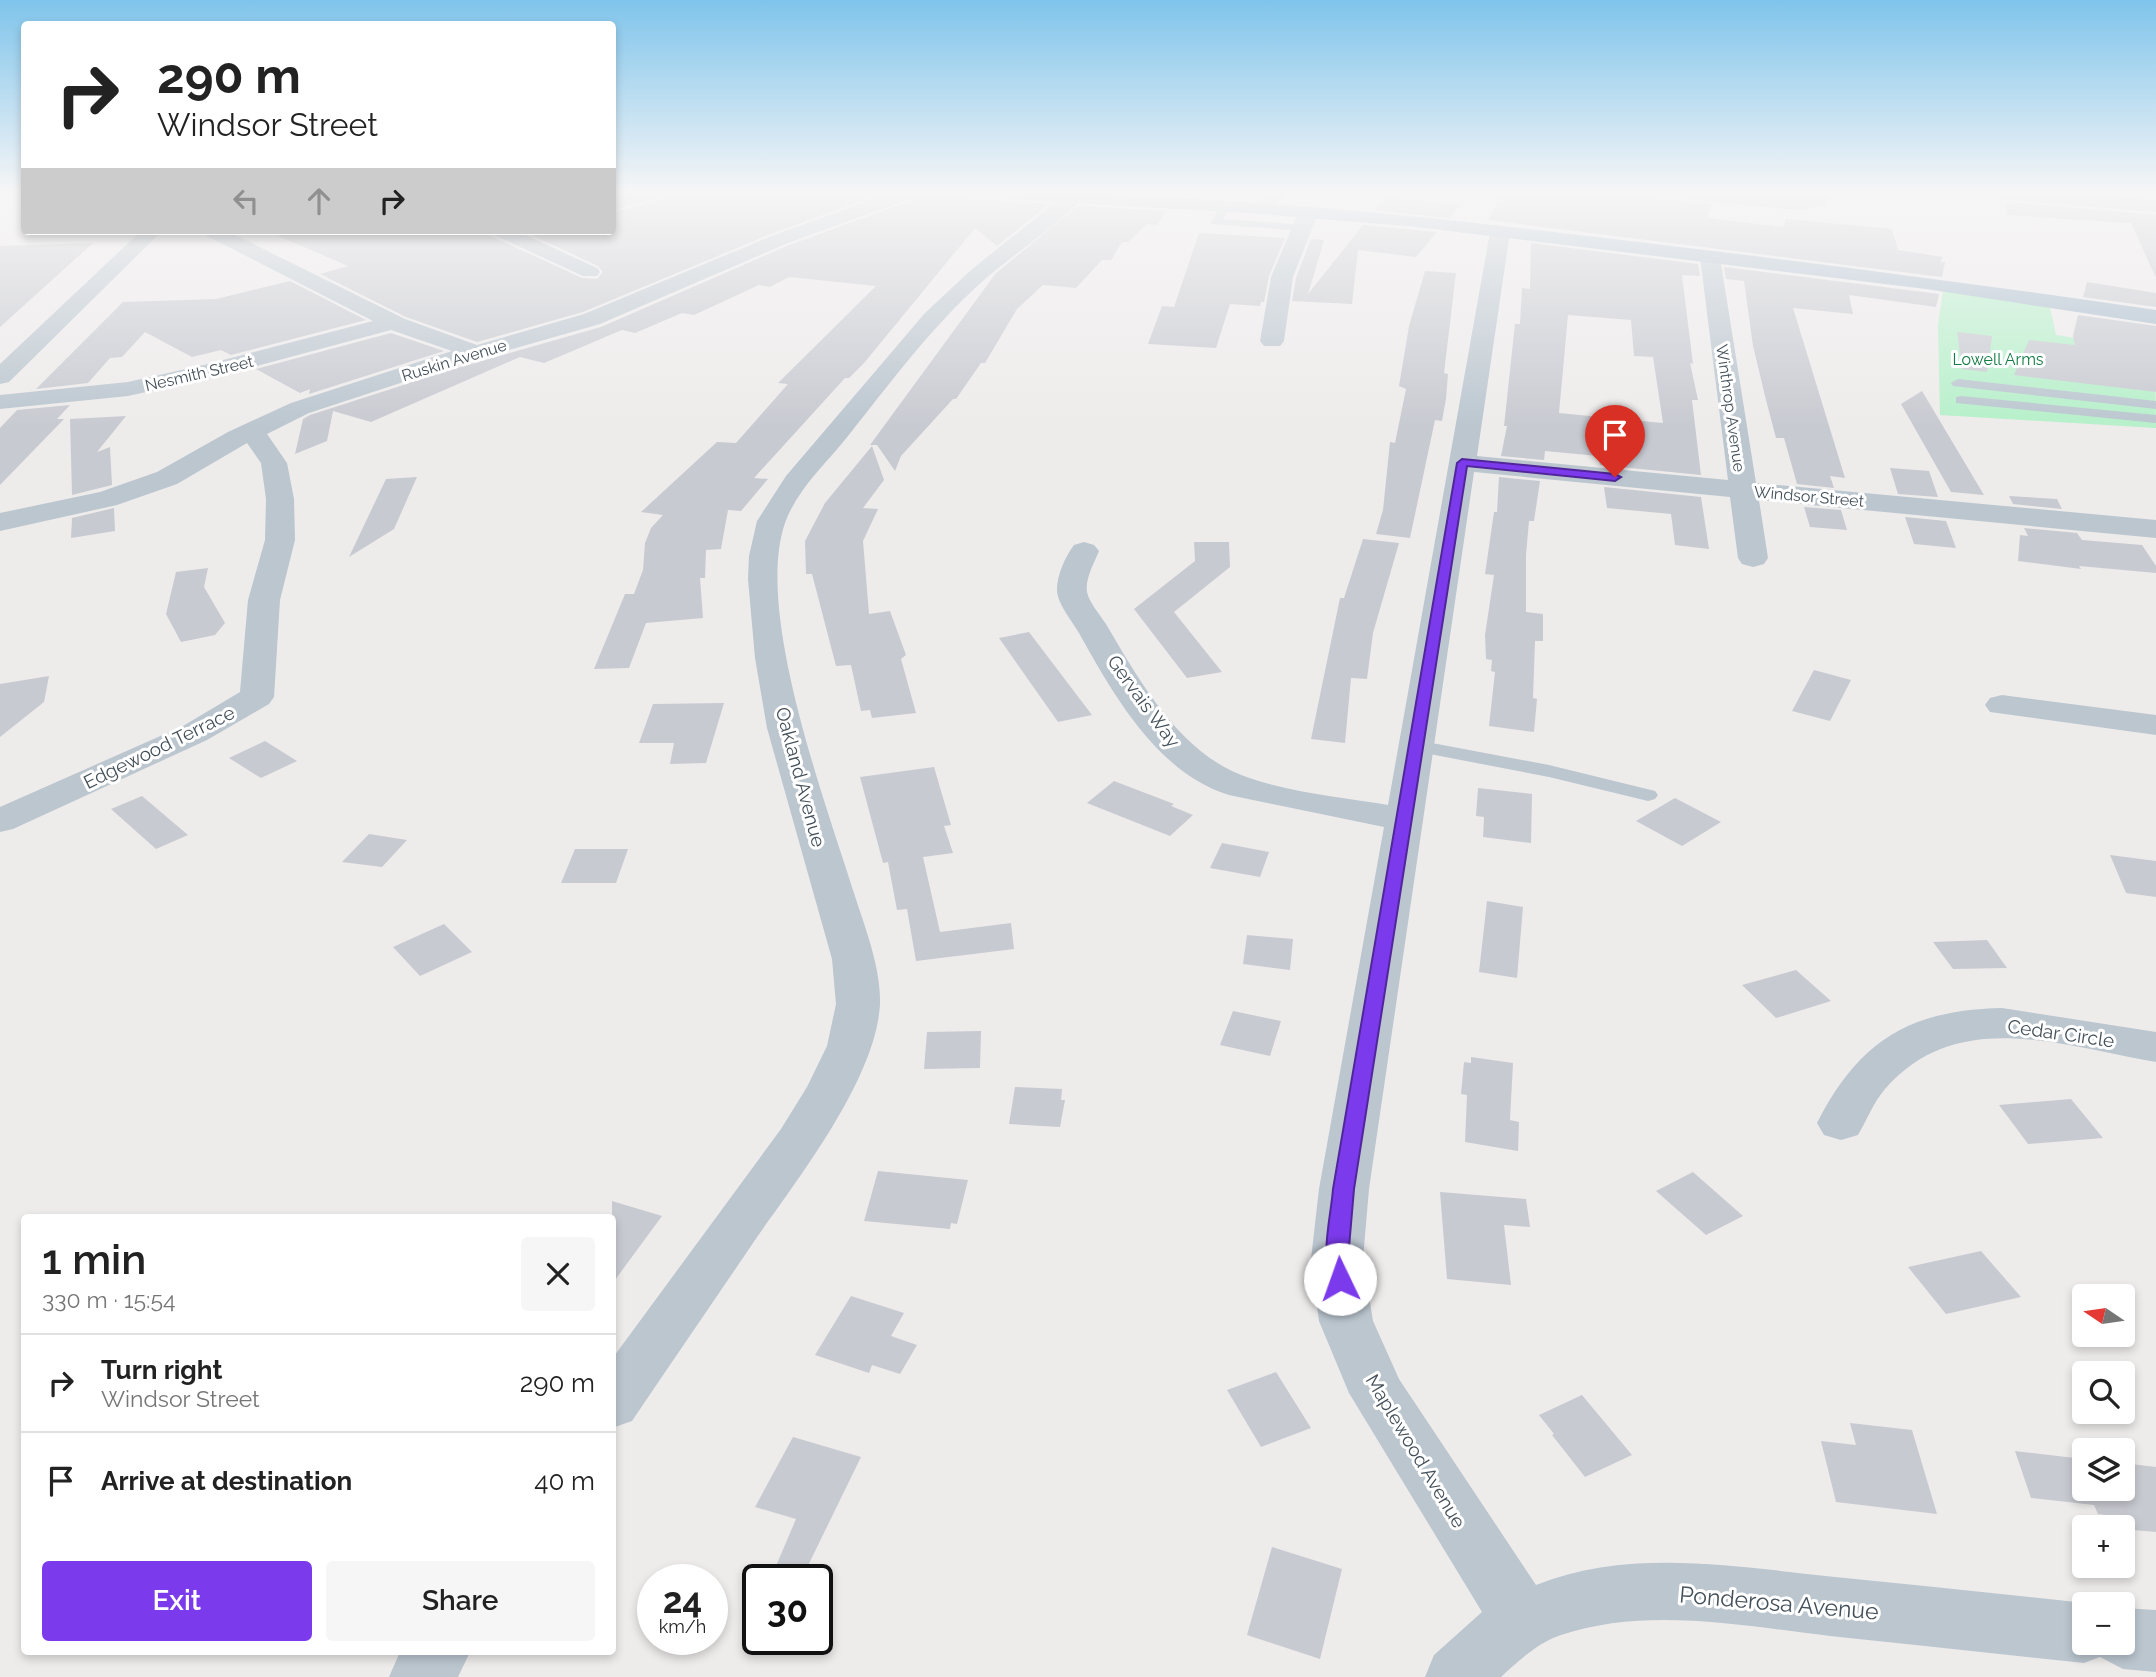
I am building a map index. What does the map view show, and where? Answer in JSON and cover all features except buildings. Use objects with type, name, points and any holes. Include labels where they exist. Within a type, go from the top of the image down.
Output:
[{"type":"main road","points":[[1828,271],[2156,317]]},
{"type":"street","points":[[0,377],[110,271]]},
{"type":"street","points":[[293,271],[394,322],[476,352]]},
{"type":"street","name":"Ruskin Avenue","points":[[0,522],[107,499],[167,478],[300,408],[592,318],[704,271]]},
{"type":"street","name":"Oakland Avenue","points":[[616,1398],[804,1131],[829,1090],[849,1046],[858,1004],[853,959],[782,716],[764,605],[762,565],[767,533],[782,503],[801,475],[929,321],[984,271]]},
{"type":"street","points":[[1272,341],[1284,271]]},
{"type":"street","name":"Maplewood Avenue","points":[[1494,271],[1344,1189],[1337,1259],[1346,1321],[1377,1393],[1523,1620]]},
{"type":"street","name":"Winthrop Avenue","points":[[1712,271],[1752,558]]},
{"type":"street","name":"Nesmith Street","points":[[0,402],[128,389],[211,371],[394,322]]},
{"type":"street","name":"Edgewood Terrace","points":[[0,821],[195,733],[257,697],[264,600],[280,540],[280,499],[274,463],[252,431]]},
{"type":"street","name":"Windsor Street","points":[[1462,463],[2156,529]]},
{"type":"street","name":"Gervais Way","points":[[1084,551],[1075,573],[1073,592],[1143,707],[1170,741],[1195,765],[1218,779],[1260,792],[1404,820]]},
{"type":"street","points":[[2002,705],[2156,725]]},
{"type":"street","name":"Cedar Circle","points":[[1841,1124],[1852,1097],[1877,1066],[1908,1044],[1950,1028],[2001,1023],[2156,1047]]},
{"type":"street","name":"Ponderosa Avenue","points":[[1457,1677],[1483,1647],[1523,1620],[1564,1604],[1606,1595],[1714,1593],[2072,1632]]},
{"type":"street","points":[[2135,1638],[2156,1641]]},
{"type":"street","points":[[421,1677],[436,1655]]},
{"type":"lane","points":[[1958,383],[2156,405]]},
{"type":"lane","points":[[1961,400],[2156,419]]},
{"type":"lane","points":[[1416,746],[1549,771],[1648,795]]},
{"type":"green space","name":"Lowell Arms","points":[[1943,291],[2050,307],[2056,335],[2155,350],[2156,428],[1940,415],[1938,325]]},
{"type":"route","points":[[1340,1279],[1337,1259],[1344,1189],[1462,463],[1615,477]]}]
